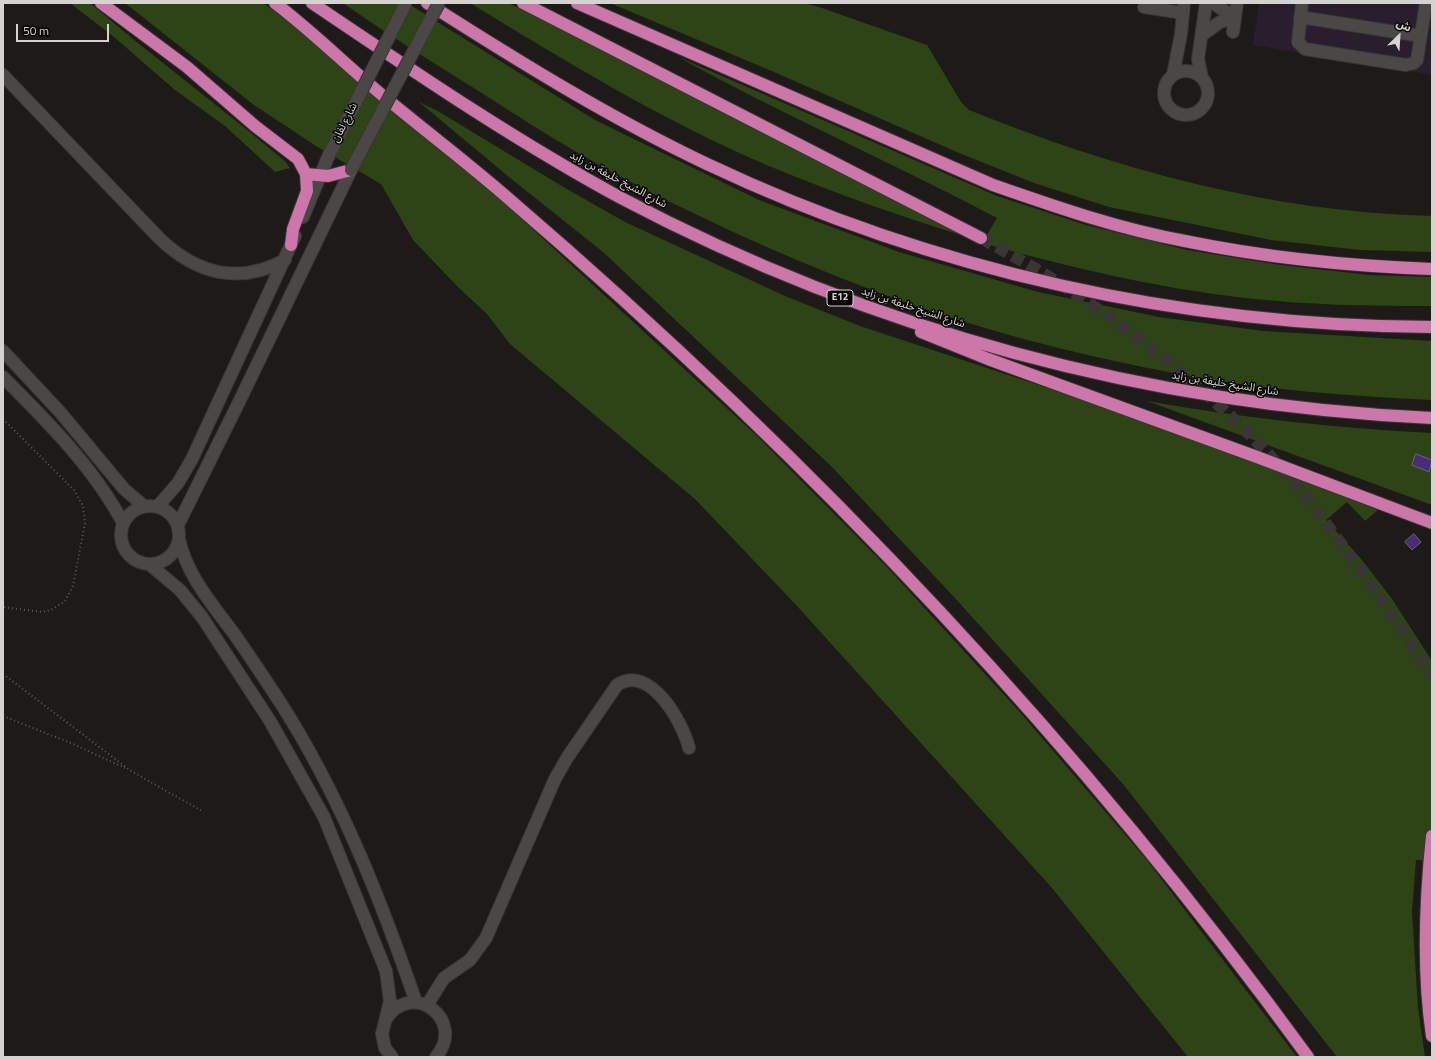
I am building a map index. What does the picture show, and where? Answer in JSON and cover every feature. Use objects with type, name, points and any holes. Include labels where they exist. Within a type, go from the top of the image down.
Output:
[{"type":"highway","points":[[101,3],[187,67],[255,126],[298,159],[306,174],[307,191],[293,229],[291,246]]},
{"type":"highway","points":[[275,3],[324,43],[381,94],[441,141],[510,199],[716,385],[818,485],[972,648],[1104,796],[1201,917],[1308,1057]]},
{"type":"highway","name":"شارع الشيخ خليفة بن زايد","points":[[312,3],[493,123],[567,168],[622,198],[729,251],[873,310],[1034,359],[1169,389],[1307,409],[1432,418]]},
{"type":"highway","points":[[427,3],[590,102],[671,146],[781,197],[916,246],[1012,274],[1143,302],[1309,323],[1432,327]]},
{"type":"highway","points":[[524,3],[981,238]]},
{"type":"highway","points":[[577,3],[979,179],[1049,205],[1102,221],[1184,241],[1265,255],[1333,264],[1432,269]]},
{"type":"highway","points":[[306,174],[320,177],[336,176],[351,170]]},
{"type":"highway","points":[[873,310],[988,359],[1257,457],[1432,523]]},
{"type":"highway","points":[[1432,836],[1426,901],[1426,964],[1432,1036]]},
{"type":"street","name":"شارع لفان","points":[[158,506],[178,483],[192,459],[285,260],[328,157],[406,3]]},
{"type":"street","points":[[178,525],[351,170],[439,3]]},
{"type":"street","points":[[1144,7],[1183,8],[1179,48],[1173,75],[1166,84],[1164,97],[1170,108],[1180,114],[1192,114],[1203,107],[1207,95],[1207,89],[1202,78],[1198,60],[1206,3]]},
{"type":"street","points":[[1213,3],[1235,18]]},
{"type":"street","points":[[1233,32],[1237,3]]},
{"type":"street","points":[[1302,3],[1298,36],[1300,46],[1305,49],[1410,65],[1417,60],[1426,3]]},
{"type":"street","points":[[1300,17],[1421,36]]},
{"type":"street","points":[[1202,35],[1220,22],[1235,18]]},
{"type":"street","points":[[1173,75],[1188,71],[1202,78]]},
{"type":"street","points":[[3,75],[160,239],[183,258],[205,269],[232,274],[260,271],[285,260]]},
{"type":"street","points":[[3,351],[60,412],[124,489],[144,506]]},
{"type":"street","points":[[3,377],[53,430],[95,479],[123,523]]},
{"type":"street","points":[[392,1057],[383,1041],[383,1026],[390,1001],[386,972],[333,837],[314,797],[270,721],[202,617],[180,590],[149,564],[136,560],[125,550],[121,537],[123,523],[131,512],[144,506],[158,506],[170,513],[178,525],[182,554],[188,568],[274,692],[310,753],[331,791],[361,857],[422,1004],[440,1016],[446,1031],[444,1045],[436,1057]]},
{"type":"street","points":[[149,564],[156,563],[169,557],[177,546],[179,539]]},
{"type":"street","points":[[385,1020],[390,1013],[402,1005],[422,1004],[444,978],[470,960],[486,938],[555,779],[567,758],[617,685],[629,680],[635,680],[641,682],[660,696],[682,726],[689,748]]},
{"type":"path","points":[[3,419],[74,490],[83,506],[85,523],[73,586],[65,601],[51,610],[42,612],[3,607]]},
{"type":"path","points":[[3,674],[131,771]]},
{"type":"path","points":[[3,716],[73,744],[131,771],[202,812]]},
{"type":"shaded area","points":[[1259,3],[1432,3],[1432,75],[1253,45]]},
{"type":"green space","points":[[70,3],[90,3],[285,161],[290,168],[275,172],[225,126],[175,90],[114,37]]},
{"type":"green space","points":[[125,3],[263,3],[305,33],[438,142],[756,435],[886,566],[1018,710],[1146,859],[1297,1057],[1188,1057],[1052,888],[797,606],[696,500],[510,344],[487,314],[459,288],[413,240],[381,184],[316,146],[254,105]]},
{"type":"green space","points":[[343,3],[407,3],[595,120],[759,200],[899,252],[1038,292],[1159,317],[1263,331],[1432,341],[1432,400],[1370,397],[1247,385],[1185,375],[1105,359],[1026,340],[910,304],[838,277],[738,234],[672,203],[608,170],[525,121],[376,26]]},
{"type":"green space","points":[[470,3],[508,3],[642,68],[974,239],[845,196],[730,149],[654,111]]},
{"type":"green space","points":[[610,3],[804,3],[822,8],[927,45],[961,102],[969,110],[1025,132],[1081,151],[1138,169],[1196,184],[1254,197],[1313,206],[1372,213],[1432,216],[1432,252],[1360,250],[1271,240],[1109,207],[1034,183],[959,153],[774,72]]},
{"type":"green space","points":[[676,56],[997,196],[1086,225],[1187,250],[1281,265],[1369,275],[1432,277],[1432,306],[1315,304],[1212,294],[1112,276],[982,243],[997,218],[756,98]]},
{"type":"green space","points":[[419,102],[436,110],[565,188],[625,222],[785,296],[860,326],[1078,398],[1287,474],[1378,510],[1365,521],[1347,502],[1326,520],[1362,560],[1392,599],[1432,661],[1432,861],[1416,860],[1412,912],[1418,1008],[1425,1057],[1337,1057],[1123,784],[954,597],[831,466],[603,252],[509,177]]},
{"type":"green space","points":[[1147,401],[1289,422],[1432,433],[1432,505]]},
{"type":"building","points":[[1416,454],[1432,460],[1429,472],[1412,465]]},
{"type":"building","points":[[1414,534],[1421,542],[1412,550],[1405,542]]},
{"type":"tunnel","points":[[981,238],[1056,281],[1108,316],[1163,357],[1242,427],[1266,451],[1308,500],[1363,574],[1432,675]]}]
